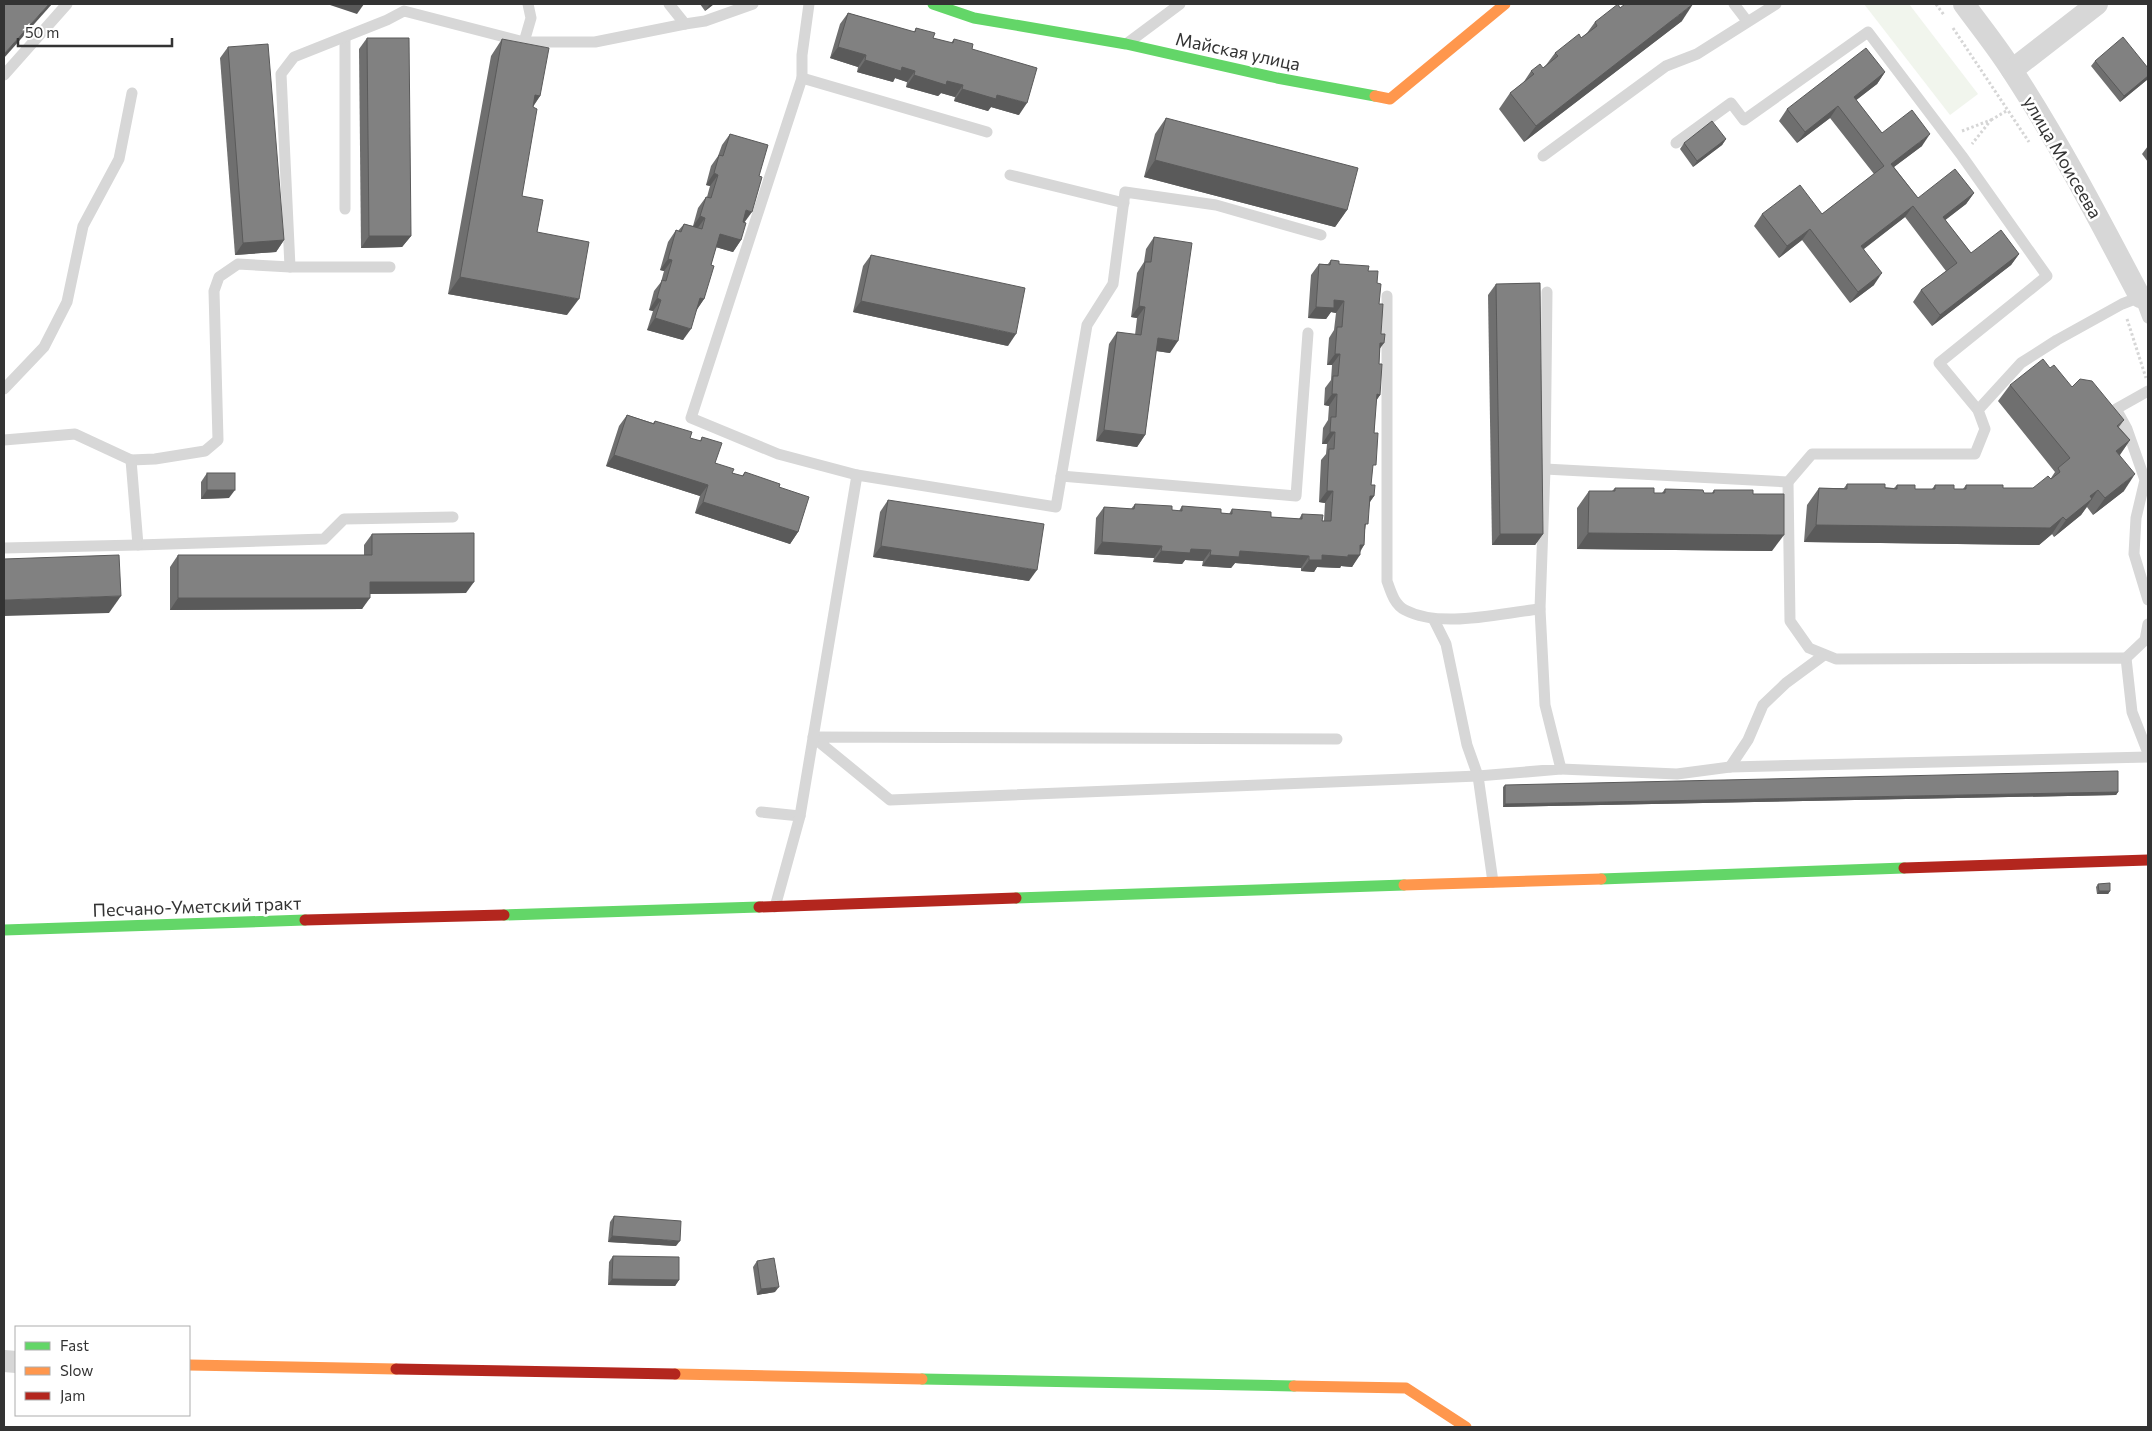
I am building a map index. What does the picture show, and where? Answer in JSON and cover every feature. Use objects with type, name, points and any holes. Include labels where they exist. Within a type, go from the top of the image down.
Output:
[{"type":"main road","name":"Майская улица","points":[[933,4],[974,18],[1126,44],[1277,78],[1390,99],[1505,4]]},
{"type":"main road","name":"Песчано-Уметский тракт","points":[[4,930],[391,917],[564,914],[2148,860]]},
{"type":"main road","points":[[190,1365],[1406,1388],[1466,1427]]},
{"type":"street","name":"улица Моисеева","points":[[1964,4],[2012,70],[2092,206],[2144,308]]},
{"type":"street","points":[[2012,70],[2097,4]]},
{"type":"lane","points":[[4,75],[67,4]]},
{"type":"lane","points":[[524,42],[532,18],[528,4]]},
{"type":"lane","points":[[669,4],[685,24]]},
{"type":"lane","points":[[290,267],[281,74],[294,57],[387,20],[405,7],[524,42],[595,42],[705,21],[753,4]]},
{"type":"lane","points":[[809,4],[802,55],[802,78],[691,418],[778,454],[857,475],[1056,507],[1087,325],[1113,284],[1125,192],[1216,205],[1321,235]]},
{"type":"lane","points":[[1126,44],[1180,4]]},
{"type":"lane","points":[[1734,4],[1747,21]]},
{"type":"lane","points":[[1543,156],[1666,66],[1697,54],[1776,4]]},
{"type":"lane","points":[[1676,143],[1730,103],[1744,120],[1868,32],[1962,156],[2047,276],[1939,363],[1978,410],[1985,429],[1976,454],[1812,454],[1788,482],[1790,621],[1810,648],[1836,659],[2126,658],[2145,640],[2148,624]]},
{"type":"lane","points":[[345,36],[345,209]]},
{"type":"lane","points":[[802,78],[987,132]]},
{"type":"lane","points":[[4,389],[44,347],[67,302],[83,226],[119,159],[132,93]]},
{"type":"lane","points":[[1010,176],[1124,203]]},
{"type":"lane","points":[[4,440],[75,434],[131,460],[155,459],[205,451],[218,440],[214,291],[220,277],[238,264],[290,267],[390,267]]},
{"type":"lane","points":[[1547,292],[1545,469],[1540,609],[1545,705],[1561,769]]},
{"type":"lane","points":[[1387,296],[1387,581],[1392,598],[1404,610],[1434,620],[1455,620],[1540,609]]},
{"type":"lane","points":[[1978,410],[2021,363],[2057,340],[2122,304],[2144,308]]},
{"type":"lane","points":[[1062,476],[1296,496],[1308,333]]},
{"type":"lane","points":[[2148,391],[2116,409],[2127,429],[2145,480],[2136,518],[2134,554],[2148,600]]},
{"type":"lane","points":[[131,460],[138,545]]},
{"type":"lane","points":[[1545,469],[1788,482]]},
{"type":"lane","points":[[775,907],[800,816],[857,475]]},
{"type":"lane","points":[[4,548],[324,539],[344,519],[453,517]]},
{"type":"lane","points":[[1434,620],[1446,644],[1467,746],[1478,776],[1493,882]]},
{"type":"lane","points":[[1730,767],[1748,740],[1763,704],[1786,683],[1824,655]]},
{"type":"lane","points":[[2126,658],[2132,712],[2148,753]]},
{"type":"lane","points":[[814,737],[1337,739]]},
{"type":"lane","points":[[814,737],[890,800],[1478,776],[1561,769],[1678,774],[1730,767],[2148,757]]},
{"type":"lane","points":[[761,812],[800,816]]},
{"type":"path","points":[[1936,4],[1947,19]]},
{"type":"path","points":[[1952,27],[2030,143]]},
{"type":"path","points":[[1946,136],[1991,120],[2008,110]]},
{"type":"path","points":[[1962,156],[1991,120]]},
{"type":"path","points":[[2134,339],[2148,385]]},
{"type":"shaded area","points":[[1864,4],[1909,4],[1978,94],[1950,115]]},
{"type":"building","points":[[4,4],[49,4],[4,54]]},
{"type":"building","points":[[1618,4],[1620,8],[1625,4],[1693,4],[1536,126],[1510,93],[1534,74],[1531,71],[1540,64],[1543,68],[1558,56],[1555,53],[1579,34],[1581,38],[1597,26],[1595,22]]},
{"type":"building","points":[[848,13],[915,32],[916,28],[935,33],[933,38],[953,43],[954,39],[973,44],[972,49],[1037,68],[1027,103],[997,95],[996,99],[962,89],[963,85],[947,81],[946,85],[914,75],[915,71],[902,67],[901,71],[865,60],[866,55],[838,47]]},
{"type":"building","points":[[2123,37],[2148,68],[2148,76],[2124,96],[2095,61]]},
{"type":"building","points":[[367,38],[409,38],[411,236],[369,236]]},
{"type":"building","points":[[502,39],[549,48],[540,96],[535,95],[533,107],[537,109],[522,196],[543,200],[537,232],[589,242],[579,299],[460,277]]},
{"type":"building","points":[[268,44],[284,240],[243,243],[228,47]]},
{"type":"building","points":[[1866,48],[1885,72],[1854,97],[1882,133],[1912,110],[1930,134],[1891,164],[1918,198],[1955,169],[1974,193],[1943,217],[1971,253],[2001,230],[2019,254],[1940,315],[1921,290],[1957,263],[1913,206],[1861,246],[1882,273],[1858,292],[1810,229],[1787,246],[1762,214],[1800,185],[1822,214],[1884,166],[1838,106],[1805,132],[1787,109]]},
{"type":"building","points":[[1166,118],[1358,168],[1347,210],[1155,160]]},
{"type":"building","points":[[1712,121],[1726,139],[1697,161],[1684,143]]},
{"type":"building","points":[[730,134],[768,145],[759,176],[762,177],[752,212],[746,210],[743,222],[746,223],[741,240],[720,234],[711,265],[714,266],[704,299],[700,298],[691,329],[655,318],[661,300],[657,298],[662,280],[666,281],[672,260],[668,259],[676,230],[681,232],[684,224],[702,229],[705,218],[700,216],[706,197],[711,198],[718,175],[714,173],[719,155],[723,156]]},
{"type":"building","points":[[1154,237],[1192,243],[1178,341],[1158,338],[1145,435],[1104,430],[1117,332],[1141,335],[1145,307],[1139,306],[1145,262],[1151,262]]},
{"type":"building","points":[[871,255],[1025,288],[1016,334],[861,301]]},
{"type":"building","points":[[1331,260],[1339,261],[1339,264],[1369,266],[1368,271],[1378,271],[1377,283],[1381,284],[1379,304],[1383,304],[1381,334],[1385,334],[1384,343],[1380,343],[1379,364],[1382,364],[1380,395],[1377,394],[1374,433],[1378,433],[1376,465],[1373,465],[1371,485],[1375,485],[1374,496],[1370,496],[1368,524],[1365,524],[1364,545],[1360,545],[1360,555],[1348,555],[1348,557],[1322,555],[1322,560],[1309,560],[1309,556],[1240,551],[1239,557],[1210,555],[1211,550],[1191,549],[1190,553],[1161,551],[1162,546],[1102,542],[1104,507],[1134,509],[1135,504],[1172,506],[1172,510],[1182,511],[1182,506],[1221,509],[1221,513],[1232,514],[1232,509],[1271,512],[1271,517],[1302,519],[1302,514],[1323,515],[1322,521],[1331,521],[1333,491],[1327,491],[1329,449],[1334,449],[1335,432],[1330,432],[1331,417],[1336,417],[1337,394],[1332,394],[1333,376],[1338,376],[1340,354],[1335,354],[1337,327],[1342,327],[1344,301],[1334,300],[1334,308],[1316,307],[1319,264],[1330,265]]},
{"type":"building","points":[[1540,283],[1543,534],[1500,534],[1496,284]]},
{"type":"building","points":[[2043,359],[2050,368],[2054,365],[2072,387],[2080,379],[2092,381],[2124,420],[2117,426],[2130,440],[2116,451],[2135,474],[2105,498],[2098,490],[2090,496],[2092,499],[2066,520],[2063,517],[2050,528],[1816,525],[1819,488],[1847,489],[1847,484],[1885,484],[1885,488],[1897,489],[1897,485],[1915,485],[1915,489],[1935,489],[1935,485],[1954,485],[1954,489],[1966,489],[1966,485],[2003,485],[2003,488],[2033,488],[2048,476],[2051,479],[2060,472],[2058,468],[2070,458],[2010,385]]},
{"type":"building","points":[[627,415],[654,424],[655,421],[692,432],[690,438],[701,441],[702,437],[722,443],[715,463],[734,469],[732,473],[743,476],[745,472],[780,484],[779,487],[809,497],[798,532],[703,502],[708,485],[614,455]]},
{"type":"building","points":[[207,473],[235,473],[235,490],[207,490]]},
{"type":"building","points":[[1615,488],[1654,488],[1654,493],[1665,493],[1665,489],[1703,490],[1704,493],[1714,493],[1714,490],[1753,490],[1753,494],[1784,494],[1784,535],[1588,533],[1589,491],[1615,491]]},
{"type":"building","points":[[888,500],[1044,524],[1037,570],[881,546]]},
{"type":"building","points":[[474,533],[474,582],[370,582],[370,598],[178,598],[178,555],[372,555],[372,534]]},
{"type":"building","points":[[119,555],[121,596],[4,600],[4,559]]},
{"type":"building","points":[[2118,771],[2118,792],[1505,804],[1505,785]]},
{"type":"building","points":[[2110,883],[2110,891],[2099,891],[2098,884]]},
{"type":"building","points":[[614,1216],[681,1221],[680,1241],[612,1236]]},
{"type":"building","points":[[613,1256],[679,1257],[679,1280],[612,1279]]},
{"type":"building","points":[[774,1258],[779,1287],[761,1289],[757,1261]]},
{"type":"traffic: fast","points":[[933,4],[974,18],[1126,44],[1277,78],[1375,96]]},
{"type":"traffic: fast","points":[[1601,879],[1904,868]]},
{"type":"traffic: fast","points":[[1016,898],[1404,885]]},
{"type":"traffic: fast","points":[[504,915],[759,907]]},
{"type":"traffic: fast","points":[[4,930],[305,920]]},
{"type":"traffic: fast","points":[[922,1379],[1294,1386]]},
{"type":"traffic: slow","points":[[1375,96],[1390,99],[1505,4]]},
{"type":"traffic: slow","points":[[1404,885],[1601,879]]},
{"type":"traffic: slow","points":[[190,1365],[396,1369]]},
{"type":"traffic: slow","points":[[675,1374],[922,1379]]},
{"type":"traffic: slow","points":[[1294,1386],[1406,1388],[1466,1427]]},
{"type":"traffic: jam","points":[[1904,868],[2148,860]]},
{"type":"traffic: jam","points":[[759,907],[1016,898]]},
{"type":"traffic: jam","points":[[305,920],[504,915]]},
{"type":"traffic: jam","points":[[396,1369],[675,1374]]}]
